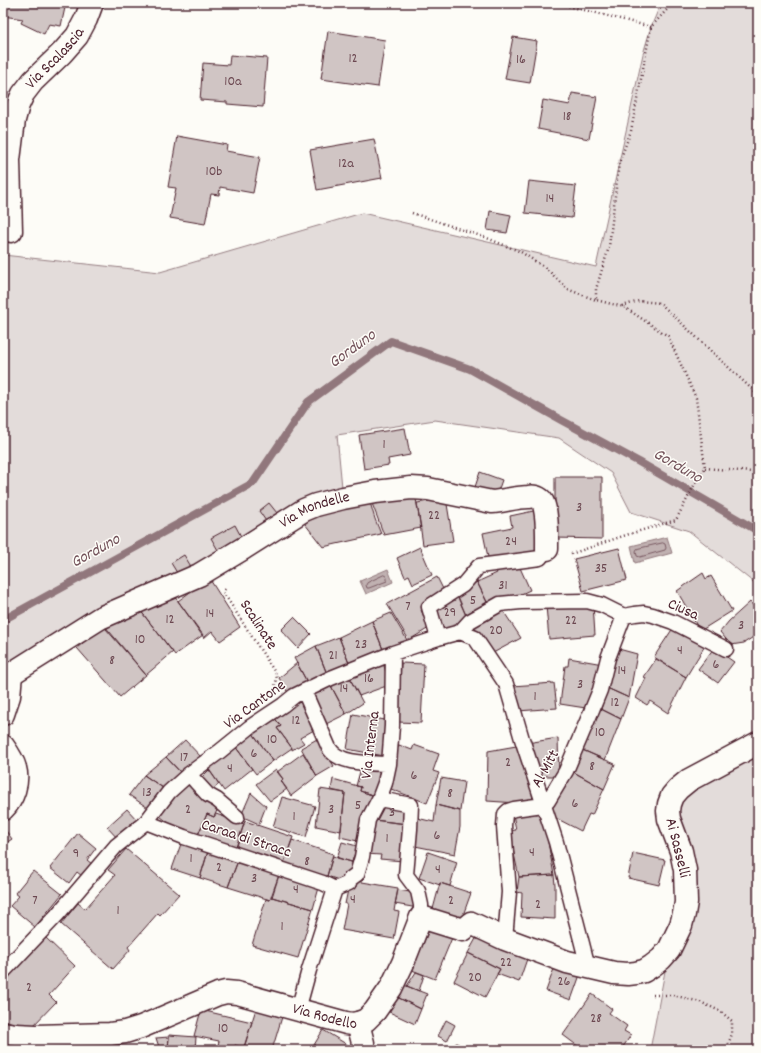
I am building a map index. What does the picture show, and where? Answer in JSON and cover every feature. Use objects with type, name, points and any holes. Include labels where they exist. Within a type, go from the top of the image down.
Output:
[{"type":"street","name":"Via Scalascia","points":[[11,231],[9,160],[14,120],[18,105],[23,94],[33,81],[77,36],[92,3]]},
{"type":"street","name":"Via Mondelle","points":[[7,676],[100,618],[199,575],[304,510],[316,505],[343,498],[375,492],[411,488],[428,489],[492,502],[535,497],[541,499],[546,510],[544,554]]},
{"type":"street","points":[[3,714],[9,696],[7,676]]},
{"type":"street","name":"Ai Sasselli","points":[[588,967],[614,973],[628,974],[644,971],[661,959],[668,950],[681,925],[686,902],[685,870],[681,851],[669,819],[668,811],[672,796],[678,788],[690,780],[758,743]]},
{"type":"street","points":[[3,746],[16,769],[16,780],[13,793],[8,804],[3,809]]},
{"type":"street","points":[[420,917],[463,930],[471,923],[504,939],[567,962],[588,967]]},
{"type":"street","name":"Via Rodello","points":[[3,1033],[36,1036],[110,1034],[125,1032],[141,1027],[226,992],[237,993],[346,1023],[358,1023],[366,1020],[391,988],[403,963],[420,917]]},
{"type":"street","points":[[358,1023],[363,1043],[362,1050]]},
{"type":"lane","points":[[438,638],[429,607],[463,585],[479,566],[544,554]]},
{"type":"lane","name":"Via Cantone","points":[[3,972],[57,915],[116,846],[146,822],[169,792],[189,774],[219,752],[250,726],[283,705],[294,696],[331,678],[393,653],[460,632],[470,621],[500,604],[521,602],[587,601],[602,605],[624,616]]},
{"type":"lane","name":"Ciusa","points":[[624,616],[644,613],[653,615],[673,622],[726,649]]},
{"type":"lane","name":"Al Mitt","points":[[504,939],[509,892],[504,826],[505,814],[514,809],[543,805],[548,801],[566,771],[577,746],[600,690],[608,658],[624,616]]},
{"type":"lane","points":[[460,632],[475,638],[506,684],[522,739],[556,842],[588,967]]},
{"type":"lane","name":"Via Interna","points":[[335,889],[349,883],[350,879],[357,874],[362,857],[368,820],[379,799],[385,783],[389,764],[392,726],[393,653]]},
{"type":"lane","points":[[304,691],[331,751],[343,759],[389,764]]},
{"type":"lane","points":[[189,774],[208,795],[217,800],[237,817]]},
{"type":"lane","points":[[379,799],[411,805],[406,875],[418,891],[421,905],[420,917]]},
{"type":"lane","name":"Caraa di Stracc","points":[[146,822],[184,837],[323,883],[335,889]]},
{"type":"lane","points":[[298,1010],[308,970],[335,889]]},
{"type":"path","points":[[557,3],[651,27]]},
{"type":"path","points":[[596,300],[596,289],[609,246],[618,163],[631,131],[651,27],[673,3]]},
{"type":"path","points":[[412,213],[487,238],[521,252],[547,269],[567,289],[596,300],[622,306],[668,336],[696,398],[705,468],[676,520],[553,559],[544,554]]},
{"type":"path","points":[[622,306],[639,301],[660,304],[758,395]]},
{"type":"path","points":[[705,468],[758,473]]},
{"type":"path","name":"Scalinate","points":[[227,587],[223,592],[276,674],[277,679],[263,718]]},
{"type":"path","points":[[646,994],[673,995],[700,1002],[720,1011],[732,1021],[732,1034],[726,1050]]},
{"type":"shaded area","points":[[661,3],[758,3],[758,586],[689,531],[631,512],[611,473],[559,438],[435,420],[337,435],[343,498],[3,678],[3,255],[160,272],[362,213],[596,267],[643,54],[651,27]]},
{"type":"shaded area","points":[[758,743],[758,1050],[650,1050],[669,950],[681,925],[669,804]]},
{"type":"water","points":[[667,537],[672,553],[635,563],[631,546]]},
{"type":"water","points":[[388,569],[393,582],[366,594],[360,581]]},
{"type":"building","points":[[3,3],[66,3],[61,26],[49,24],[44,34],[21,23],[23,19],[3,16]]},
{"type":"building","points":[[328,31],[385,40],[378,87],[321,79]]},
{"type":"building","points":[[513,37],[537,41],[530,83],[505,79]]},
{"type":"building","points":[[230,55],[267,58],[263,107],[200,100],[203,63],[229,65]]},
{"type":"building","points":[[572,93],[597,97],[589,139],[538,129],[543,100],[570,105]]},
{"type":"building","points":[[177,136],[227,145],[226,151],[260,157],[253,193],[220,187],[219,195],[211,194],[205,224],[170,218],[176,188],[168,187]]},
{"type":"building","points":[[374,139],[382,178],[317,190],[310,150]]},
{"type":"building","points":[[529,181],[576,186],[572,218],[525,213]]},
{"type":"building","points":[[490,211],[511,215],[507,233],[487,230]]},
{"type":"building","points":[[405,428],[410,455],[388,459],[389,465],[364,469],[359,435]]},
{"type":"building","points":[[480,472],[502,480],[496,497],[474,490]]},
{"type":"building","points":[[555,477],[602,477],[602,539],[555,538]]},
{"type":"building","points":[[415,493],[421,528],[384,535],[370,498]]},
{"type":"building","points":[[446,498],[453,541],[423,545],[417,503]]},
{"type":"building","points":[[369,499],[381,534],[323,547],[305,524],[301,515]]},
{"type":"building","points":[[269,503],[281,518],[270,527],[259,511]]},
{"type":"building","points":[[538,510],[538,552],[489,562],[483,533],[512,527],[510,516]]},
{"type":"building","points":[[235,525],[245,544],[222,557],[211,538]]},
{"type":"building","points":[[420,547],[432,575],[413,584],[409,575],[405,577],[397,558]]},
{"type":"building","points":[[619,548],[627,580],[583,591],[574,559]]},
{"type":"building","points":[[184,555],[192,568],[179,576],[171,563]]},
{"type":"building","points":[[517,561],[530,590],[490,608],[477,582],[497,573],[496,571]]},
{"type":"building","points":[[703,573],[706,579],[711,576],[732,611],[700,631],[677,591]]},
{"type":"building","points":[[437,577],[446,595],[421,610],[429,628],[409,640],[387,604]]},
{"type":"building","points":[[209,578],[240,627],[220,641],[212,631],[204,638],[178,601]]},
{"type":"building","points":[[477,582],[490,608],[468,620],[457,594]]},
{"type":"building","points":[[169,591],[203,635],[175,655],[136,605]]},
{"type":"building","points":[[455,591],[468,620],[445,632],[433,606]]},
{"type":"building","points":[[750,602],[758,611],[758,634],[744,643],[731,645],[720,632],[729,621]]},
{"type":"building","points":[[593,604],[595,635],[549,639],[546,606]]},
{"type":"building","points":[[136,605],[173,652],[146,675],[106,629]]},
{"type":"building","points":[[500,606],[521,638],[493,653],[470,623]]},
{"type":"building","points":[[391,613],[407,640],[384,652],[372,621]]},
{"type":"building","points":[[294,617],[311,634],[298,648],[281,630]]},
{"type":"building","points":[[372,621],[384,652],[350,666],[339,637]]},
{"type":"building","points":[[104,625],[146,675],[120,697],[77,648]]},
{"type":"building","points":[[675,625],[706,644],[686,677],[654,657]]},
{"type":"building","points":[[339,637],[350,666],[327,674],[316,646]]},
{"type":"building","points":[[316,646],[327,674],[307,682],[294,658]]},
{"type":"building","points":[[615,648],[637,654],[629,698],[607,688]]},
{"type":"building","points":[[714,648],[734,662],[718,683],[698,669]]},
{"type":"building","points":[[569,658],[603,664],[592,709],[560,704],[565,666],[568,666]]},
{"type":"building","points":[[656,659],[686,677],[668,713],[650,701],[647,705],[636,698],[646,678],[644,677]]},
{"type":"building","points":[[383,662],[389,685],[359,696],[347,673]]},
{"type":"building","points":[[297,663],[307,682],[290,696],[279,678]]},
{"type":"building","points":[[401,663],[424,664],[421,723],[398,722]]},
{"type":"building","points":[[347,673],[363,703],[346,714],[329,682]]},
{"type":"building","points":[[329,682],[346,714],[326,724],[309,693]]},
{"type":"building","points":[[554,683],[557,708],[518,711],[512,686]]},
{"type":"building","points":[[607,688],[629,698],[621,719],[601,709]]},
{"type":"building","points":[[300,696],[319,727],[300,738],[304,743],[292,750],[277,728],[281,726],[273,716]]},
{"type":"building","points":[[595,706],[621,719],[605,760],[578,748]]},
{"type":"building","points":[[353,714],[390,721],[384,756],[347,749]]},
{"type":"building","points":[[273,716],[281,726],[277,728],[292,748],[273,761],[252,732]]},
{"type":"building","points":[[252,732],[273,761],[256,774],[234,745]]},
{"type":"building","points":[[558,738],[559,776],[536,776],[527,743]]},
{"type":"building","points":[[317,739],[334,766],[317,776],[301,748]]},
{"type":"building","points":[[185,740],[202,758],[183,775],[166,757]]},
{"type":"building","points":[[399,745],[412,750],[414,745],[439,754],[433,771],[439,773],[427,803],[391,789],[393,782],[388,780],[389,770]]},
{"type":"building","points":[[522,745],[531,775],[533,804],[487,801],[488,751]]},
{"type":"building","points":[[235,746],[252,769],[224,791],[208,768]]},
{"type":"building","points":[[578,748],[615,764],[604,789],[570,770]]},
{"type":"building","points":[[303,753],[317,776],[291,796],[281,781],[283,779],[277,772]]},
{"type":"building","points":[[166,757],[183,775],[166,790],[144,775]]},
{"type":"building","points":[[362,764],[386,770],[378,797],[360,791],[361,787],[356,786]]},
{"type":"building","points":[[276,769],[283,779],[281,781],[287,789],[270,801],[256,784]]},
{"type":"building","points":[[209,770],[219,784],[208,794],[197,782]]},
{"type":"building","points":[[570,770],[604,789],[592,815],[589,814],[581,831],[550,815],[557,794]]},
{"type":"building","points":[[144,775],[166,790],[151,810],[129,795]]},
{"type":"building","points":[[187,778],[219,806],[214,817],[207,814],[197,837],[179,831],[156,813]]},
{"type":"building","points":[[441,778],[464,782],[460,811],[436,805]]},
{"type":"building","points":[[333,779],[361,787],[360,791],[378,797],[362,842],[340,837],[345,793],[331,790]]},
{"type":"building","points":[[320,789],[345,793],[341,831],[316,826]]},
{"type":"building","points":[[251,793],[266,806],[259,824],[241,816]]},
{"type":"building","points":[[282,797],[315,806],[306,837],[273,827]]},
{"type":"building","points":[[379,801],[409,805],[407,824],[374,820]]},
{"type":"building","points":[[436,805],[460,811],[460,827],[455,854],[415,846],[417,818],[434,822]]},
{"type":"building","points":[[127,809],[138,821],[118,839],[107,827]]},
{"type":"building","points":[[542,809],[554,875],[519,877],[509,831],[516,830],[513,814]]},
{"type":"building","points":[[207,814],[214,817],[216,814],[244,824],[235,852],[197,837]]},
{"type":"building","points":[[374,820],[407,824],[403,861],[380,859],[381,855],[366,854]]},
{"type":"building","points":[[245,821],[293,837],[282,868],[235,850]]},
{"type":"building","points":[[6,831],[12,839],[3,845],[3,833]]},
{"type":"building","points":[[78,833],[96,848],[87,860],[92,864],[82,876],[77,872],[69,883],[50,868]]},
{"type":"building","points":[[292,840],[333,854],[326,880],[282,868]]},
{"type":"building","points":[[182,841],[209,848],[200,878],[172,869]]},
{"type":"building","points":[[342,842],[357,846],[352,862],[337,858]]},
{"type":"building","points":[[209,848],[239,858],[228,887],[200,878]]},
{"type":"building","points":[[126,849],[179,894],[160,915],[158,913],[128,947],[130,950],[113,969],[61,924],[78,903],[85,909],[115,875],[108,870]]},
{"type":"building","points":[[428,852],[457,862],[450,886],[440,883],[440,885],[419,878]]},
{"type":"building","points":[[633,853],[665,860],[659,885],[628,878]]},
{"type":"building","points":[[333,856],[354,863],[348,883],[327,876]]},
{"type":"building","points":[[239,858],[280,872],[270,900],[228,887]]},
{"type":"building","points":[[33,871],[62,894],[35,927],[10,906],[19,896],[15,893]]},
{"type":"building","points":[[280,872],[320,884],[313,909],[272,897]]},
{"type":"building","points":[[554,875],[555,919],[521,917],[522,893],[517,892],[519,877]]},
{"type":"building","points":[[350,880],[398,888],[394,911],[399,912],[394,939],[342,930]]},
{"type":"building","points":[[440,883],[471,893],[462,918],[433,909]]},
{"type":"building","points":[[398,890],[416,893],[418,908],[395,904]]},
{"type":"building","points":[[272,897],[313,909],[298,958],[252,945],[266,899],[270,900]]},
{"type":"building","points":[[429,930],[454,933],[435,979],[412,970]]},
{"type":"building","points":[[479,933],[528,956],[519,982],[497,974],[500,969],[468,953]]},
{"type":"building","points":[[44,936],[75,966],[49,995],[56,1002],[31,1028],[3,1020],[3,981],[9,972]]},
{"type":"building","points":[[468,953],[500,969],[485,997],[454,981]]},
{"type":"building","points":[[556,963],[581,972],[571,1000],[546,991]]},
{"type":"building","points":[[416,972],[424,975],[419,991],[407,986]]},
{"type":"building","points":[[404,985],[427,994],[421,1009],[397,997]]},
{"type":"building","points":[[592,994],[612,1009],[609,1013],[627,1026],[624,1031],[631,1035],[621,1050],[583,1050],[563,1035]]},
{"type":"building","points":[[397,997],[421,1009],[415,1024],[387,1011]]},
{"type":"building","points":[[256,1009],[282,1017],[272,1050],[243,1050]]},
{"type":"building","points":[[201,1010],[252,1022],[244,1048],[235,1045],[234,1050],[221,1050],[217,1049],[219,1041],[194,1036]]},
{"type":"building","points":[[446,1020],[455,1025],[447,1041],[438,1036]]},
{"type":"building","points":[[323,1030],[356,1050],[311,1050]]},
{"type":"building","points":[[169,1035],[196,1037],[195,1050],[168,1050]]},
{"type":"building","points":[[88,1036],[90,1050],[46,1050],[43,1039]]},
{"type":"building","points":[[169,1037],[168,1050],[160,1050],[156,1038]]},
{"type":"building","points":[[14,1038],[20,1050],[3,1050],[3,1042],[7,1045]]},
{"type":"building","points":[[456,1043],[472,1050],[452,1050]]},
{"type":"building","points":[[20,1044],[44,1045],[46,1050],[23,1050]]},
{"type":"waterway","name":"Gorduno","points":[[3,620],[253,483],[308,402],[391,341],[470,369],[639,462],[758,531]]}]
